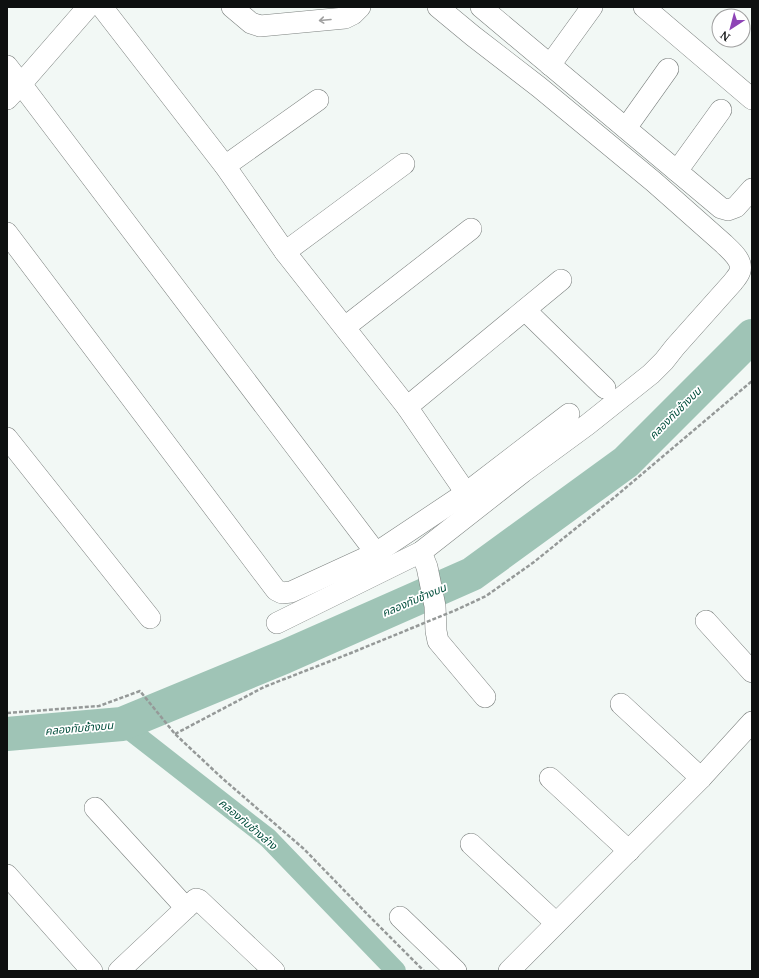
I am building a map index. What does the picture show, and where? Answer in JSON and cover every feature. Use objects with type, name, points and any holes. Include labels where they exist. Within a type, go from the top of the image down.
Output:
[{"type":"street","points":[[7,99],[22,84],[88,7]]},
{"type":"street","points":[[102,7],[225,166],[285,252],[407,407],[466,493]]},
{"type":"street","points":[[232,7],[251,23],[260,26],[345,18],[360,7]]},
{"type":"street","points":[[277,623],[424,560],[523,472],[651,374],[733,282],[740,272],[739,261],[735,255],[654,182],[539,87],[438,7]]},
{"type":"street","points":[[481,7],[721,208],[728,210],[736,207],[752,189]]},
{"type":"street","points":[[550,65],[592,7]]},
{"type":"street","points":[[644,7],[752,99]]},
{"type":"street","points":[[7,66],[376,553]]},
{"type":"street","points":[[626,128],[668,69]]},
{"type":"street","points":[[225,166],[318,100]]},
{"type":"street","points":[[677,171],[721,110]]},
{"type":"street","points":[[285,252],[404,164]]},
{"type":"street","points":[[345,327],[471,229]]},
{"type":"street","points":[[7,233],[276,590],[282,593],[291,592],[376,553],[466,493],[569,414]]},
{"type":"street","points":[[407,407],[561,280]]},
{"type":"street","points":[[525,310],[605,388]]},
{"type":"street","points":[[10,447],[150,618]]},
{"type":"street","points":[[424,560],[435,606],[438,642],[485,697]]},
{"type":"street","points":[[706,621],[752,672]]},
{"type":"street","points":[[621,704],[700,778]]},
{"type":"street","points":[[509,971],[629,851],[752,722]]},
{"type":"street","points":[[550,778],[629,851]]},
{"type":"street","points":[[95,808],[186,908]]},
{"type":"street","points":[[471,844],[556,923]]},
{"type":"street","points":[[7,875],[92,971]]},
{"type":"street","points":[[121,970],[196,899],[199,900],[274,971]]},
{"type":"street","points":[[400,917],[456,971]]},
{"type":"path","points":[[174,734],[264,687],[456,610],[486,596],[540,558],[752,381]]},
{"type":"path","points":[[7,713],[99,706],[140,691],[174,734],[304,850],[424,971]]},
{"type":"waterway","name":"คลองทับช้างบน","points":[[7,734],[122,724],[284,657],[472,574],[626,462],[752,336]]},
{"type":"waterway","name":"คลองทับช้างล่าง","points":[[122,724],[268,838],[396,971]]}]
